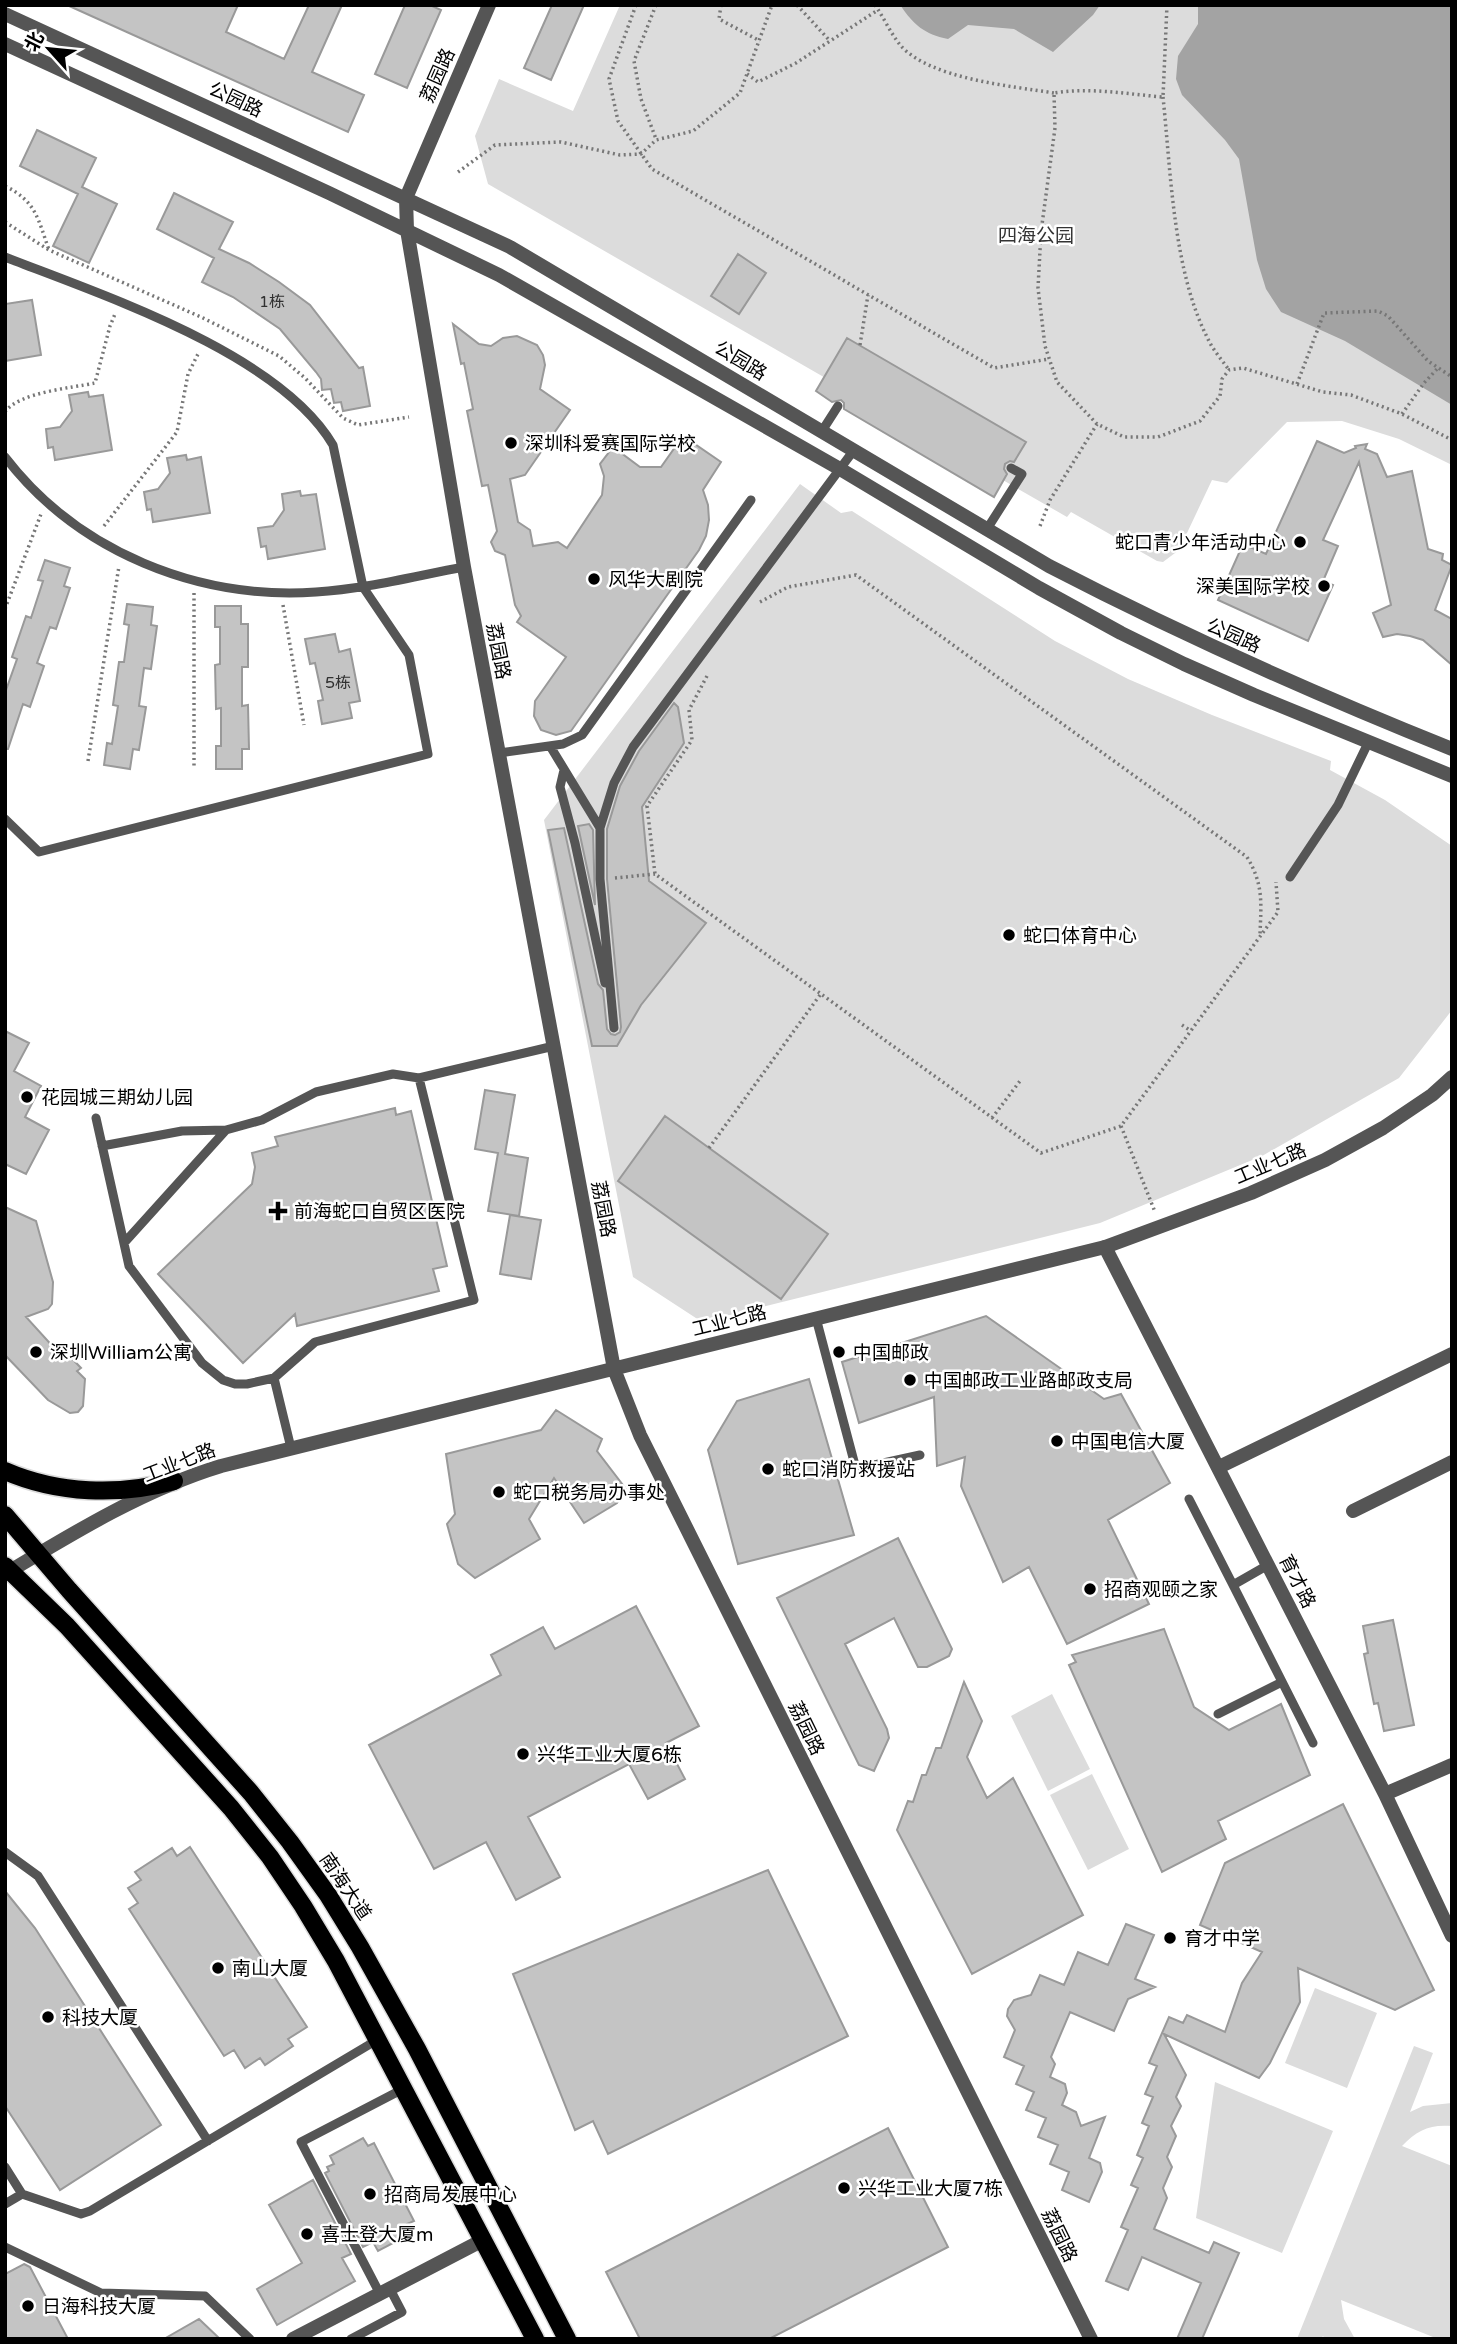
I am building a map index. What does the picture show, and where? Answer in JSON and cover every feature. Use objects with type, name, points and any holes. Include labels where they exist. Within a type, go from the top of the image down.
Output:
[{"type":"main road","points":[[5,1471],[55,1487],[94,1491],[132,1490],[174,1481]]},
{"type":"main road","name":"南海大道","points":[[5,1515],[251,1793],[328,1895],[417,2049],[567,2339]]},
{"type":"main road","points":[[7,1571],[67,1626],[231,1808],[270,1857],[337,1961],[535,2339]]},
{"type":"street","name":"荔园路","points":[[489,5],[406,198],[407,230],[464,567],[614,1369],[640,1435],[1091,2339]]},
{"type":"street","name":"公园路","points":[[5,14],[510,247],[1049,566],[1198,640],[1342,704],[1452,748]]},
{"type":"street","points":[[5,44],[407,230],[532,293],[840,469],[1039,589],[1121,633],[1184,664],[1452,776]]},
{"type":"street","name":"工业七路","points":[[7,1571],[174,1481],[221,1466],[1105,1247],[1251,1193],[1325,1160],[1383,1128],[1432,1095],[1452,1077]]},
{"type":"street","name":"育才路","points":[[1105,1247],[1385,1794],[1452,1936]]},
{"type":"street","points":[[1219,1466],[1452,1354]]},
{"type":"street","points":[[1353,1511],[1452,1462]]},
{"type":"street","points":[[1385,1794],[1452,1765]]},
{"type":"street","points":[[293,2339],[483,2240]]},
{"type":"lane","points":[[5,257],[120,302],[204,341],[273,383],[323,428],[334,445],[363,587],[409,655],[428,754],[39,852],[5,819]]},
{"type":"lane","points":[[822,430],[838,406]]},
{"type":"lane","points":[[614,1028],[600,879],[600,828],[614,783],[633,747],[854,450]]},
{"type":"lane","points":[[5,457],[45,502],[94,539],[154,568],[194,580],[242,589],[313,593],[363,587],[464,567]]},
{"type":"lane","points":[[988,529],[1021,474],[1011,468]]},
{"type":"lane","points":[[499,753],[550,746],[572,741],[582,735],[751,500]]},
{"type":"lane","points":[[1290,877],[1338,805],[1368,743]]},
{"type":"lane","points":[[550,746],[600,828]]},
{"type":"lane","points":[[564,770],[559,786],[575,842],[607,993]]},
{"type":"lane","points":[[102,1146],[182,1131],[226,1130],[262,1120],[317,1091],[393,1074],[419,1077],[554,1046]]},
{"type":"lane","points":[[96,1118],[129,1266],[202,1363],[214,1374],[235,1384],[247,1384],[274,1378],[315,1342],[474,1300],[419,1077]]},
{"type":"lane","points":[[124,1243],[226,1130]]},
{"type":"lane","points":[[816,1318],[856,1469],[920,1455]]},
{"type":"lane","points":[[274,1378],[291,1448]]},
{"type":"lane","points":[[1189,1499],[1312,1743]]},
{"type":"lane","points":[[1233,1585],[1268,1564]]},
{"type":"lane","points":[[1218,1714],[1282,1682]]},
{"type":"lane","points":[[5,1852],[38,1875],[208,2141]]},
{"type":"lane","points":[[5,2167],[22,2194],[81,2214],[90,2211],[377,2040]]},
{"type":"lane","points":[[351,2339],[402,2312],[385,2291],[301,2142],[403,2088]]},
{"type":"lane","points":[[5,2204],[22,2194]]},
{"type":"lane","points":[[5,2247],[101,2293],[205,2296],[250,2339]]},
{"type":"path","points":[[636,5],[609,79],[618,121],[652,169],[994,368],[1049,359]]},
{"type":"path","points":[[656,5],[634,61],[641,99],[656,140]]},
{"type":"path","points":[[721,5],[719,19],[760,41]]},
{"type":"path","points":[[458,172],[495,145],[561,142],[620,155],[641,154],[656,140],[693,131],[740,93],[772,5]]},
{"type":"path","points":[[797,5],[830,41]]},
{"type":"path","points":[[1167,5],[1163,97],[1172,196],[1193,304],[1208,341],[1229,370]]},
{"type":"path","points":[[747,74],[758,82],[796,63],[876,7],[901,46],[918,60],[953,74],[1054,93],[1092,90],[1163,97]]},
{"type":"path","points":[[1054,93],[1055,128],[1041,232],[1038,288],[1045,346],[1057,382],[1097,424],[1124,437],[1158,437],[1200,421],[1220,396],[1222,379],[1229,370],[1243,369],[1323,392],[1351,395],[1402,414],[1452,440]]},
{"type":"path","points":[[5,186],[22,194],[36,212],[49,250]]},
{"type":"path","points":[[860,345],[868,295]]},
{"type":"path","points":[[5,412],[25,397],[95,383],[110,326],[120,302]]},
{"type":"path","points":[[1297,384],[1324,313],[1378,311],[1388,316],[1437,369],[1452,377]]},
{"type":"path","points":[[94,539],[177,432],[188,374],[204,341]]},
{"type":"path","points":[[1402,414],[1437,369]]},
{"type":"path","points":[[1040,526],[1050,500],[1097,424]]},
{"type":"path","points":[[5,609],[45,502]]},
{"type":"path","points":[[88,761],[121,554]]},
{"type":"path","points":[[764,594],[756,605],[788,587],[856,575],[1247,857],[1258,875],[1261,902],[1260,937]]},
{"type":"path","points":[[194,580],[194,769]]},
{"type":"path","points":[[280,592],[304,725]]},
{"type":"path","points":[[654,874],[647,806],[692,740],[689,710],[707,675]]},
{"type":"path","points":[[600,879],[654,874],[1041,1153],[1121,1126],[1278,912],[1275,874]]},
{"type":"path","points":[[709,1148],[820,995]]},
{"type":"path","points":[[1182,1025],[1191,1031]]},
{"type":"path","points":[[992,1118],[1020,1081]]},
{"type":"path","points":[[1121,1126],[1160,1227]]},
{"type":"green space","name":"四海公园","points":[[620,5],[1452,5],[1452,465],[1399,439],[1342,421],[1287,422],[1227,483],[1212,480],[1179,550],[1163,562],[1071,512],[1067,517],[488,184],[475,136],[499,79],[573,111]]},
{"type":"green space","name":"蛇口体育中心","points":[[800,484],[841,513],[852,511],[1055,641],[1128,679],[1331,761],[1330,770],[1385,800],[1452,846],[1452,1010],[1399,1078],[1262,1156],[1100,1223],[702,1322],[633,1277],[544,820]]},
{"type":"green space","points":[[1052,1694],[1090,1769],[1048,1791],[1011,1716]]},
{"type":"green space","points":[[1092,1774],[1129,1849],[1088,1870],[1050,1795]]},
{"type":"green space","points":[[1315,1988],[1377,2013],[1347,2088],[1285,2063]]},
{"type":"green space","points":[[1414,2046],[1433,2053],[1410,2112],[1423,2106],[1452,2103],[1452,2126],[1424,2129],[1402,2146],[1452,2166],[1452,2339],[1438,2339],[1341,2300],[1344,2319],[1355,2339],[1325,2339],[1323,2336],[1321,2339],[1297,2339]]},
{"type":"green space","points":[[1215,2082],[1333,2131],[1282,2253],[1196,2218]]},
{"type":"shaded area","points":[[900,5],[1100,5],[1093,15],[1053,52],[1014,29],[968,25],[948,39],[940,37],[920,28]]},
{"type":"shaded area","points":[[1198,5],[1452,5],[1452,405],[1345,341],[1281,312],[1266,289],[1257,260],[1239,159],[1225,140],[1182,95],[1176,79],[1178,56],[1198,24]]},
{"type":"building","points":[[67,5],[238,5],[226,32],[284,59],[309,5],[342,5],[312,72],[364,95],[348,132]]},
{"type":"building","points":[[405,5],[430,5],[441,10],[407,88],[375,74]]},
{"type":"building","points":[[552,5],[584,5],[551,80],[524,68]]},
{"type":"building","points":[[37,130],[96,158],[82,187],[117,204],[89,263],[53,246],[78,194],[20,166]]},
{"type":"building","points":[[174,193],[233,222],[219,249],[249,263],[310,305],[359,368],[363,367],[370,406],[343,411],[341,402],[334,403],[331,389],[322,390],[321,379],[280,329],[233,297],[202,282],[214,258],[157,229]]},
{"type":"building","points":[[738,254],[766,273],[739,314],[711,296]]},
{"type":"building","points":[[32,300],[41,355],[5,361],[5,304]]},
{"type":"building","name":"风华大剧院","points":[[453,324],[479,344],[491,346],[503,338],[517,336],[537,345],[545,365],[540,389],[570,410],[525,475],[510,479],[518,522],[530,530],[533,546],[558,542],[567,548],[602,495],[604,476],[600,464],[613,447],[640,467],[661,467],[683,436],[721,462],[703,490],[709,520],[706,536],[699,550],[571,731],[556,735],[541,730],[534,716],[535,701],[566,657],[517,622],[521,616],[515,605],[505,555],[495,551],[491,542],[497,531],[488,485],[482,486],[467,411],[473,409]]},
{"type":"building","points":[[847,338],[1026,442],[1014,462],[1005,464],[1007,474],[994,497],[844,409],[841,400],[832,402],[816,391]]},
{"type":"building","points":[[88,392],[89,397],[103,395],[112,450],[55,460],[53,447],[48,448],[46,429],[60,427],[72,411],[69,395]]},
{"type":"building","points":[[1317,441],[1344,453],[1356,448],[1355,446],[1367,444],[1365,449],[1377,454],[1387,477],[1412,471],[1428,549],[1443,554],[1442,560],[1452,565],[1435,610],[1452,619],[1452,665],[1423,640],[1397,634],[1383,637],[1373,613],[1391,605],[1359,462],[1323,540],[1338,546],[1323,581],[1333,585],[1308,641],[1218,600],[1243,544],[1266,554]]},
{"type":"building","points":[[186,455],[187,460],[201,457],[210,513],[153,522],[151,509],[147,510],[144,492],[158,489],[170,473],[167,458]]},
{"type":"building","points":[[300,491],[301,496],[316,494],[325,549],[268,559],[266,546],[261,547],[258,528],[273,526],[284,510],[282,494]]},
{"type":"building","points":[[45,560],[70,568],[64,586],[70,588],[56,629],[50,627],[37,663],[44,666],[30,707],[23,704],[8,749],[5,749],[5,693],[17,659],[12,657],[26,616],[31,618],[43,581],[38,580]]},
{"type":"building","points":[[127,604],[153,607],[151,625],[157,626],[151,669],[144,668],[139,706],[146,707],[139,750],[133,749],[130,769],[104,765],[107,743],[112,744],[118,706],[113,705],[119,662],[124,662],[129,625],[124,624]]},
{"type":"building","points":[[215,606],[241,606],[241,624],[248,624],[248,667],[242,667],[242,706],[248,705],[249,749],[242,749],[242,769],[216,769],[216,746],[221,746],[221,708],[216,709],[215,665],[220,664],[220,627],[215,627]]},
{"type":"building","points":[[335,634],[339,652],[350,649],[360,701],[349,703],[352,718],[322,724],[318,701],[323,700],[315,663],[310,664],[305,639]]},
{"type":"building","points":[[674,703],[678,707],[684,743],[642,807],[649,881],[706,923],[641,1005],[617,1046],[592,1046],[548,830],[564,828],[598,984],[603,990],[607,1029],[615,1035],[620,1032],[621,1027],[607,879],[607,829],[620,786],[639,751]]},
{"type":"building","points":[[589,824],[593,830],[595,905],[578,826]]},
{"type":"building","points":[[5,1031],[29,1043],[14,1071],[41,1086],[25,1117],[49,1130],[26,1174],[5,1164]]},
{"type":"building","points":[[485,1090],[515,1095],[505,1154],[528,1158],[519,1216],[488,1211],[498,1153],[475,1149]]},
{"type":"building","points":[[395,1108],[396,1115],[411,1111],[447,1266],[433,1269],[439,1291],[297,1326],[295,1314],[243,1363],[158,1274],[252,1184],[255,1167],[252,1153],[278,1146],[275,1137]]},
{"type":"building","points":[[665,1116],[828,1234],[781,1299],[618,1181]]},
{"type":"building","points":[[5,1207],[36,1221],[53,1282],[52,1304],[48,1309],[26,1317],[56,1350],[60,1346],[81,1368],[77,1371],[85,1379],[83,1406],[78,1412],[70,1413],[48,1400],[5,1355]]},
{"type":"building","points":[[510,1215],[541,1220],[531,1279],[500,1274]]},
{"type":"building","name":"中国电信大厦","points":[[986,1316],[1104,1399],[1121,1394],[1170,1483],[1108,1520],[1149,1604],[1067,1644],[1029,1567],[1003,1582],[961,1486],[965,1457],[937,1466],[934,1397],[859,1423],[842,1362]]},
{"type":"building","points":[[809,1379],[854,1535],[738,1564],[708,1450],[737,1401]]},
{"type":"building","name":"蛇口税务局办事处","points":[[556,1410],[602,1439],[597,1451],[626,1489],[617,1503],[584,1523],[554,1478],[529,1519],[540,1539],[475,1578],[458,1564],[447,1524],[455,1514],[446,1454],[541,1430]]},
{"type":"building","points":[[898,1538],[952,1649],[949,1656],[927,1667],[918,1667],[894,1618],[845,1644],[887,1729],[889,1738],[874,1771],[859,1765],[777,1598]]},
{"type":"building","name":"兴华工业大厦6栋","points":[[636,1606],[699,1726],[666,1743],[685,1779],[648,1799],[629,1764],[528,1817],[560,1877],[516,1900],[486,1842],[434,1869],[369,1745],[501,1675],[491,1655],[543,1627],[555,1649]]},
{"type":"building","points":[[1393,1620],[1414,1725],[1384,1731],[1378,1703],[1374,1704],[1364,1654],[1368,1653],[1363,1626]]},
{"type":"building","points":[[1164,1629],[1194,1707],[1229,1730],[1281,1704],[1310,1775],[1218,1821],[1226,1839],[1162,1872],[1069,1665],[1076,1662],[1072,1655]]},
{"type":"building","points":[[964,1682],[982,1721],[967,1757],[987,1798],[1013,1778],[1083,1915],[972,1974],[897,1830],[908,1801],[913,1802],[922,1775],[926,1775],[936,1748],[941,1748]]},
{"type":"building","points":[[1343,1804],[1434,1990],[1395,2010],[1298,1968],[1300,2002],[1270,2063],[1259,2078],[1164,2034],[1186,2075],[1176,2097],[1181,2106],[1171,2126],[1176,2136],[1167,2157],[1172,2167],[1163,2188],[1167,2198],[1154,2229],[1209,2253],[1214,2242],[1239,2253],[1202,2339],[1177,2339],[1201,2283],[1142,2257],[1128,2290],[1106,2281],[1128,2230],[1121,2227],[1138,2188],[1131,2185],[1143,2158],[1137,2155],[1149,2126],[1142,2123],[1153,2097],[1145,2094],[1157,2066],[1149,2063],[1169,2017],[1183,2023],[1187,2015],[1225,2032],[1242,1983],[1262,1952],[1200,1925],[1225,1863]]},
{"type":"building","name":"南山大厦","points":[[190,1847],[307,2027],[288,2039],[293,2046],[265,2065],[260,2058],[245,2068],[234,2050],[224,2056],[129,1909],[138,1903],[128,1888],[141,1880],[135,1872],[172,1848],[177,1856]]},
{"type":"building","points":[[768,1870],[848,2036],[608,2154],[593,2121],[575,2130],[513,1974]]},
{"type":"building","name":"科技大厦","points":[[5,1891],[35,1928],[161,2125],[60,2190],[5,2106]]},
{"type":"building","points":[[1126,1924],[1154,1935],[1135,1979],[1155,1987],[1128,1999],[1114,2031],[1070,2012],[1051,2057],[1055,2064],[1050,2077],[1065,2084],[1067,2093],[1062,2105],[1076,2112],[1081,2126],[1105,2117],[1089,2158],[1100,2163],[1102,2172],[1089,2202],[1062,2190],[1069,2172],[1050,2164],[1058,2145],[1038,2137],[1046,2118],[1026,2110],[1034,2092],[1016,2084],[1024,2066],[1004,2057],[1015,2030],[1007,2016],[1014,2000],[1031,1995],[1040,1975],[1064,1985],[1078,1952],[1108,1965]]},
{"type":"building","name":"兴华工业大厦7栋","points":[[888,2128],[948,2247],[769,2339],[640,2339],[606,2272]]},
{"type":"building","name":"招商局发展中心","points":[[363,2138],[368,2146],[374,2143],[414,2221],[407,2224],[412,2233],[378,2251],[373,2242],[363,2247],[325,2173],[329,2171],[327,2167],[334,2164],[330,2156]]},
{"type":"building","name":"喜士登大厦m","points":[[313,2180],[351,2254],[342,2258],[355,2281],[277,2325],[257,2289],[302,2263],[269,2205]]},
{"type":"building","name":"日海科技大厦","points":[[24,2264],[30,2267],[68,2339],[5,2339],[5,2274]]},
{"type":"building","name":"日海科技大厦","points":[[199,2319],[220,2339],[164,2339]]},
{"type":"place","name":"深圳科爱赛国际学校","points":[[511,443]]},
{"type":"place","name":"蛇口青少年活动中心","points":[[1300,542]]},
{"type":"place","name":"风华大剧院","points":[[594,579]]},
{"type":"place","name":"深美国际学校","points":[[1324,586]]},
{"type":"place","name":"蛇口体育中心","points":[[1009,935]]},
{"type":"place","name":"花园城三期幼儿园","points":[[27,1097]]},
{"type":"place","name":"前海蛇口自贸区医院","points":[[278,1211]]},
{"type":"place","name":"深圳William公寓","points":[[36,1352]]},
{"type":"place","name":"中国邮政","points":[[839,1352]]},
{"type":"place","name":"中国邮政工业路邮政支局","points":[[910,1380]]},
{"type":"place","name":"中国电信大厦","points":[[1057,1441]]},
{"type":"place","name":"蛇口消防救援站","points":[[768,1469]]},
{"type":"place","name":"蛇口税务局办事处","points":[[499,1492]]},
{"type":"place","name":"招商观颐之家","points":[[1090,1589]]},
{"type":"place","name":"兴华工业大厦6栋","points":[[523,1754]]},
{"type":"place","name":"育才中学","points":[[1170,1938]]},
{"type":"place","name":"南山大厦","points":[[218,1968]]},
{"type":"place","name":"科技大厦","points":[[48,2017]]},
{"type":"place","name":"兴华工业大厦7栋","points":[[844,2188]]},
{"type":"place","name":"招商局发展中心","points":[[370,2194]]},
{"type":"place","name":"喜士登大厦m","points":[[307,2234]]},
{"type":"place","name":"日海科技大厦","points":[[28,2306]]}]
